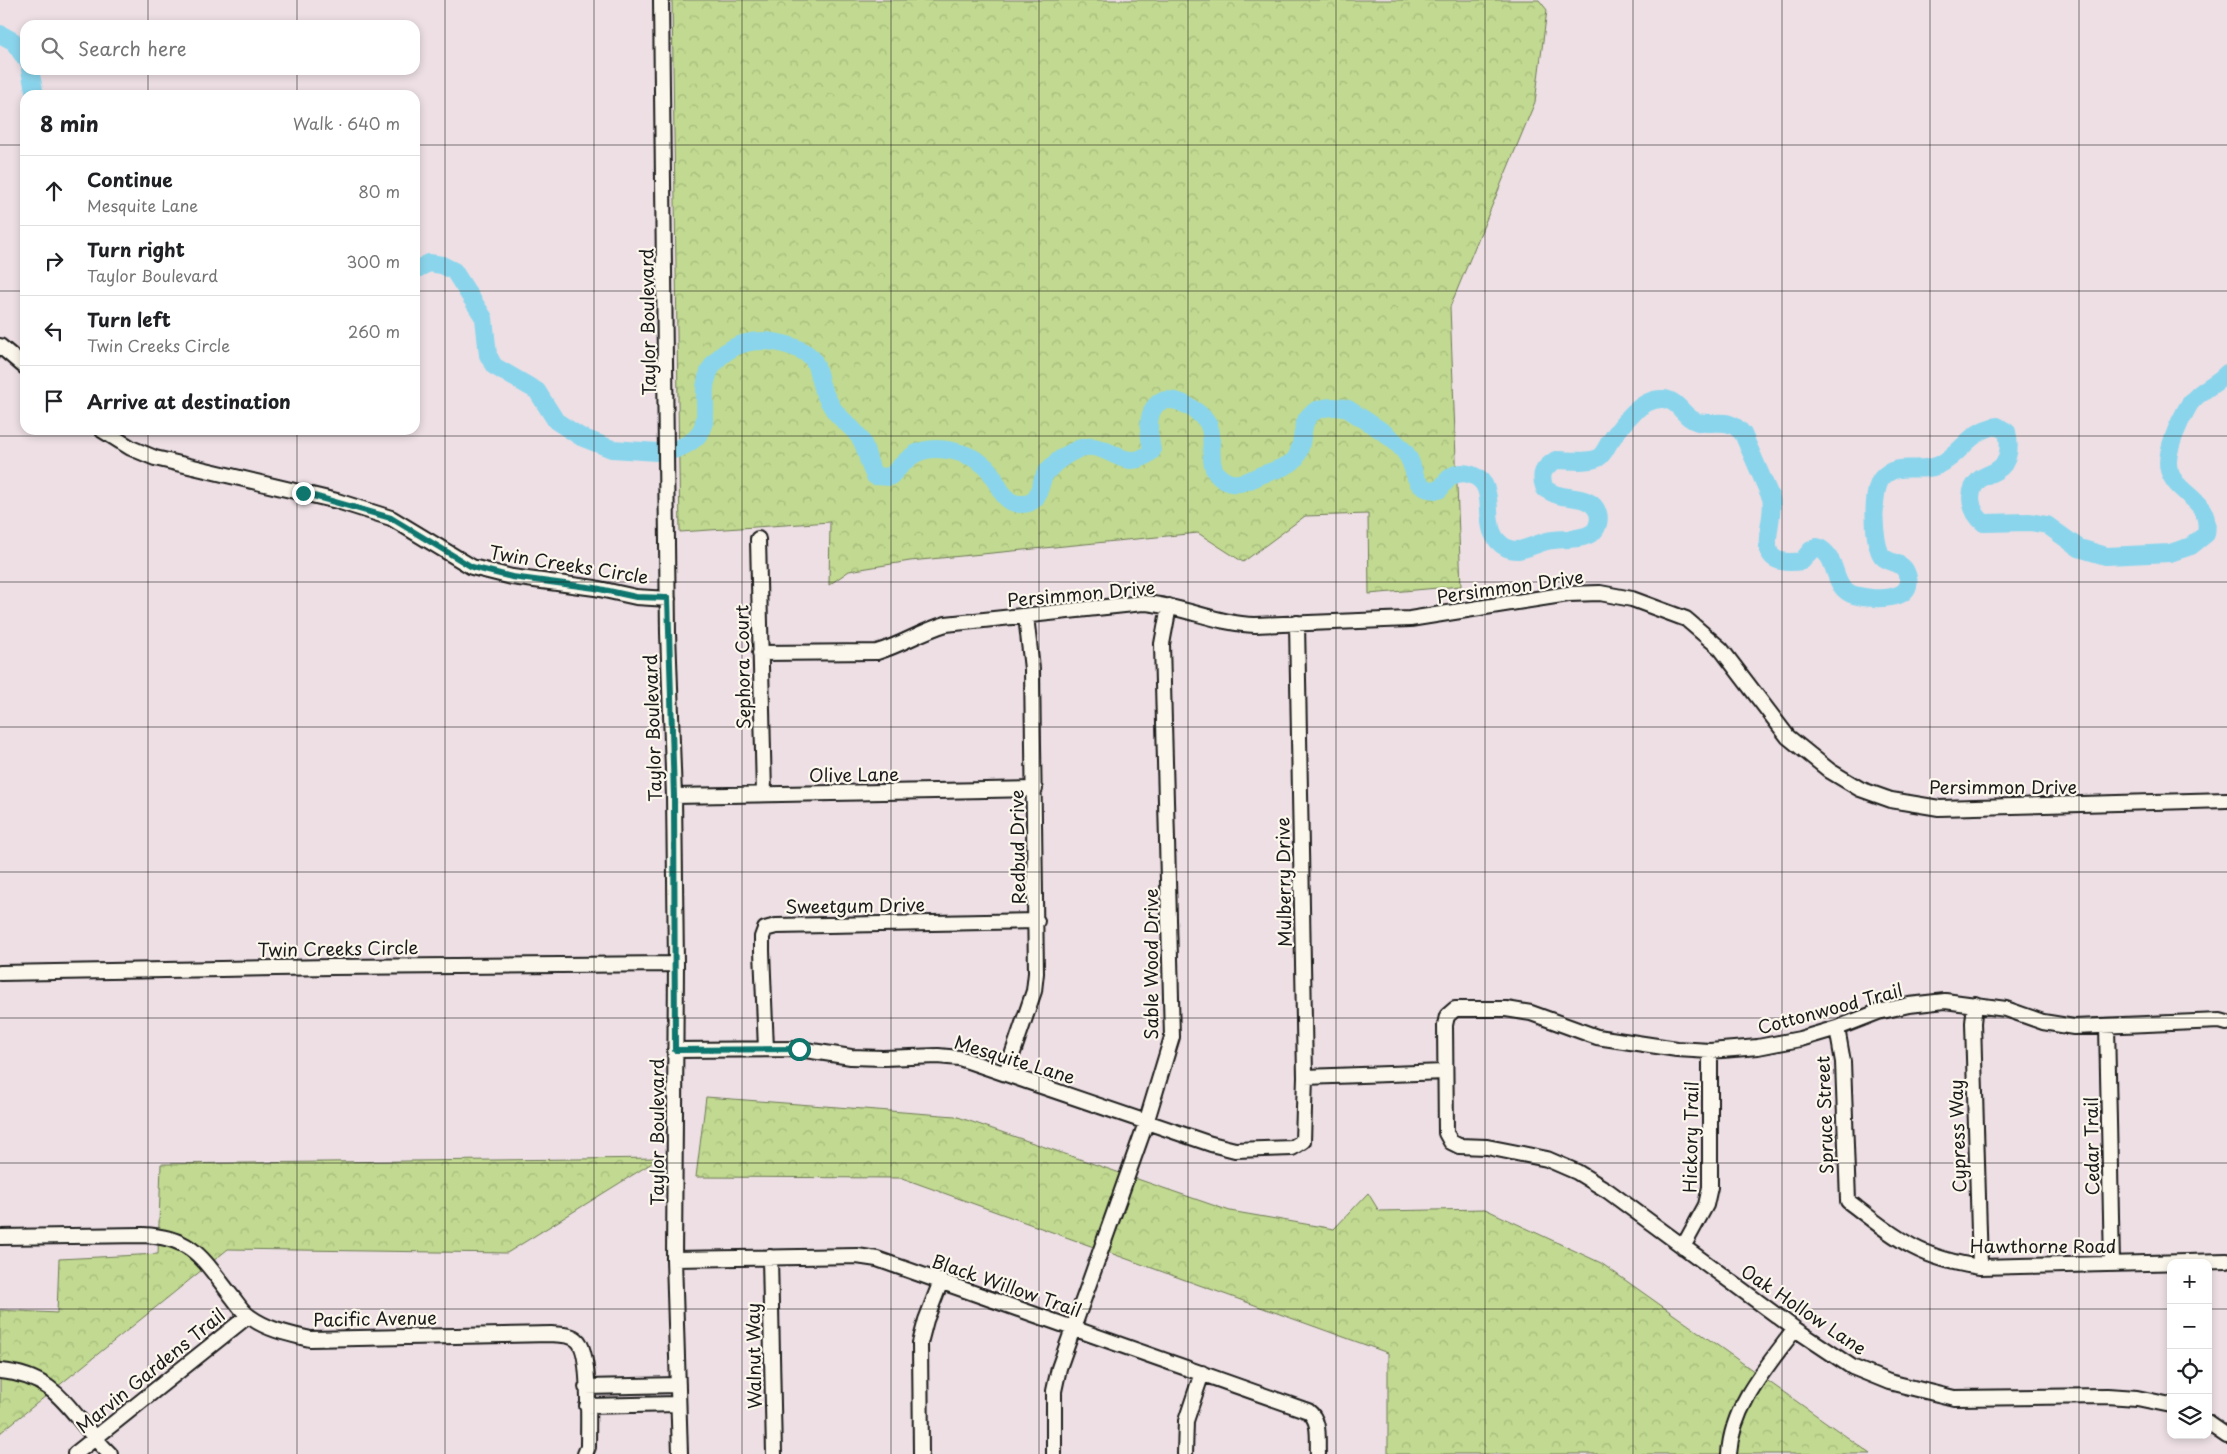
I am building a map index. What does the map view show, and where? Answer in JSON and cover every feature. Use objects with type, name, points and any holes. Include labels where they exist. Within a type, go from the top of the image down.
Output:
[{"type":"street","name":"Taylor Boulevard","points":[[661,0],[668,598],[674,796],[676,964],[674,1259],[680,1454]]},
{"type":"street","points":[[0,346],[20,363]]},
{"type":"street","name":"Twin Creeks Circle","points":[[110,435],[131,448],[155,458],[337,501],[391,518],[472,567],[512,577],[595,588],[636,597],[668,598]]},
{"type":"street","name":"Sephora Court","points":[[758,539],[764,794]]},
{"type":"street","name":"Persimmon Drive","points":[[760,653],[877,652],[891,648],[928,630],[946,624],[1143,603],[1169,606],[1237,625],[1297,622],[1360,623],[1410,619],[1568,594],[1600,593],[1632,599],[1686,619],[1721,649],[1788,737],[1830,772],[1860,789],[1891,800],[1938,808],[2227,800]]},
{"type":"street","name":"Sable Wood Drive","points":[[1054,1454],[1054,1392],[1058,1368],[1146,1123],[1172,1038],[1162,644],[1169,606]]},
{"type":"street","name":"Redbud Drive","points":[[1006,1073],[1034,991],[1037,921],[1035,789],[1032,669],[1026,616]]},
{"type":"street","name":"Mulberry Drive","points":[[1297,622],[1305,1077],[1303,1141]]},
{"type":"street","name":"Olive Lane","points":[[674,796],[1035,789]]},
{"type":"street","name":"Sweetgum Drive","points":[[766,1049],[762,951],[762,937],[765,929],[776,926],[1037,921]]},
{"type":"street","name":"Twin Creeks Circle","points":[[0,973],[292,967],[676,964]]},
{"type":"street","name":"Cottonwood Trail","points":[[1445,1072],[1445,1025],[1447,1016],[1455,1009],[1506,1008],[1532,1012],[1597,1037],[1677,1049],[1710,1051],[1758,1048],[1837,1028],[1878,1012],[1909,1005],[1945,1001],[2006,1009],[2044,1022],[2074,1027],[2220,1021],[2227,1023]]},
{"type":"street","name":"Cypress Way","points":[[1975,1004],[1972,1023],[1980,1267]]},
{"type":"street","name":"Cedar Trail","points":[[2106,1026],[2112,1264]]},
{"type":"street","name":"Spruce Street","points":[[1837,1028],[1843,1062],[1848,1201]]},
{"type":"street","name":"Mesquite Lane","points":[[675,1050],[799,1049],[817,1053],[859,1057],[938,1056],[959,1058],[1146,1123],[1235,1150],[1292,1148],[1299,1146],[1303,1141]]},
{"type":"street","name":"Hickory Trail","points":[[1683,1247],[1706,1205],[1710,1187],[1710,1051]]},
{"type":"street","points":[[1305,1077],[1445,1072]]},
{"type":"street","name":"Oak Hollow Lane","points":[[1445,1072],[1446,1134],[1451,1142],[1459,1146],[1519,1152],[1547,1160],[1577,1172],[1608,1191],[1795,1329],[1852,1367],[1889,1382],[1954,1398],[2107,1396],[2137,1398],[2167,1404]]},
{"type":"street","name":"Hawthorne Road","points":[[1848,1201],[1902,1242],[1925,1254],[1952,1263],[1980,1267],[2227,1261]]},
{"type":"street","name":"Pacific Avenue","points":[[0,1237],[143,1235],[162,1236],[182,1242],[209,1266],[248,1316],[271,1329],[310,1339],[551,1334],[572,1336],[579,1340],[586,1355],[586,1386]]},
{"type":"street","name":"Black Willow Trail","points":[[674,1259],[858,1256],[877,1259],[1308,1411],[1315,1416],[1318,1454]]},
{"type":"street","name":"Walnut Way","points":[[770,1257],[774,1454]]},
{"type":"street","points":[[921,1454],[920,1343],[926,1320],[941,1281]]},
{"type":"street","name":"Marvin Gardens Trail","points":[[76,1454],[248,1316]]},
{"type":"street","points":[[1729,1454],[1735,1420],[1752,1386],[1795,1329]]},
{"type":"street","points":[[0,1371],[35,1378],[53,1388],[94,1439],[110,1454]]},
{"type":"street","points":[[1186,1454],[1186,1421],[1202,1373]]},
{"type":"street","points":[[585,1454],[588,1447],[586,1386],[678,1385]]},
{"type":"street","points":[[587,1406],[678,1404]]},
{"type":"street","points":[[2212,1425],[2226,1434]]},
{"type":"green space","points":[[672,0],[1539,0],[1547,10],[1535,102],[1450,307],[1461,586],[1369,594],[1368,514],[1305,516],[1243,562],[1198,533],[910,561],[849,571],[829,585],[830,522],[680,532]]},
{"type":"green space","points":[[706,1097],[955,1116],[1230,1211],[1334,1229],[1368,1193],[1379,1211],[1485,1209],[1601,1263],[1871,1454],[1388,1454],[1388,1353],[902,1178],[696,1177]]},
{"type":"green space","points":[[660,1158],[507,1253],[228,1249],[0,1433],[0,1310],[57,1313],[59,1259],[158,1254],[161,1164]]},
{"type":"waterway","points":[[0,34],[13,41],[20,51]]},
{"type":"waterway","points":[[31,75],[34,90]]},
{"type":"waterway","points":[[420,268],[429,263],[442,265],[454,271],[484,318],[488,355],[494,366],[537,391],[556,421],[581,437],[612,449],[658,452]]},
{"type":"waterway","points":[[670,451],[682,447],[697,437],[702,428],[705,415],[706,382],[713,364],[727,351],[735,347],[762,341],[789,345],[812,358],[827,398],[837,414],[860,438],[875,476],[890,477],[915,454],[932,449],[942,449],[962,453],[979,462],[990,472],[1004,495],[1013,503],[1020,504],[1027,503],[1036,498],[1046,473],[1060,460],[1076,450],[1087,447],[1097,448],[1123,459],[1132,460],[1142,458],[1152,451],[1149,431],[1151,415],[1155,406],[1161,402],[1169,400],[1187,405],[1204,418],[1209,425],[1211,434],[1212,463],[1215,471],[1221,478],[1231,483],[1246,481],[1291,463],[1299,452],[1308,417],[1312,413],[1324,408],[1342,408],[1348,409],[1392,439],[1409,457],[1418,482],[1423,487],[1439,490],[1450,477],[1462,473],[1472,475],[1481,480],[1488,496],[1491,529],[1494,536],[1499,543],[1507,548],[1518,550],[1547,541],[1587,536],[1594,531],[1599,518],[1595,508],[1581,499],[1558,495],[1545,489],[1542,479],[1543,472],[1556,460],[1583,461],[1598,458],[1632,414],[1647,403],[1664,399],[1674,403],[1693,420],[1705,423],[1727,423],[1738,428],[1743,434],[1771,498],[1772,508],[1768,542],[1769,551],[1774,558],[1785,562],[1802,561],[1811,550],[1817,547],[1829,557],[1841,586],[1846,591],[1862,597],[1882,598],[1900,594],[1906,589],[1908,582],[1904,568],[1885,559],[1879,549],[1875,529],[1875,505],[1878,485],[1882,478],[1894,470],[1939,465],[1954,455],[1972,437],[1997,426],[2007,432],[2009,442],[2007,458],[2001,467],[1984,476],[1975,484],[1971,496],[1973,508],[1979,519],[1984,523],[2030,522],[2047,525],[2079,548],[2106,556],[2170,553],[2191,546],[2206,534],[2204,513],[2199,505],[2173,479],[2169,470],[2169,455],[2177,428],[2189,405],[2197,396],[2227,373]]},
{"type":"route","points":[[303,493],[337,501],[391,518],[472,567],[512,577],[595,588],[636,597],[668,598],[674,796],[675,1050],[799,1049]]}]
